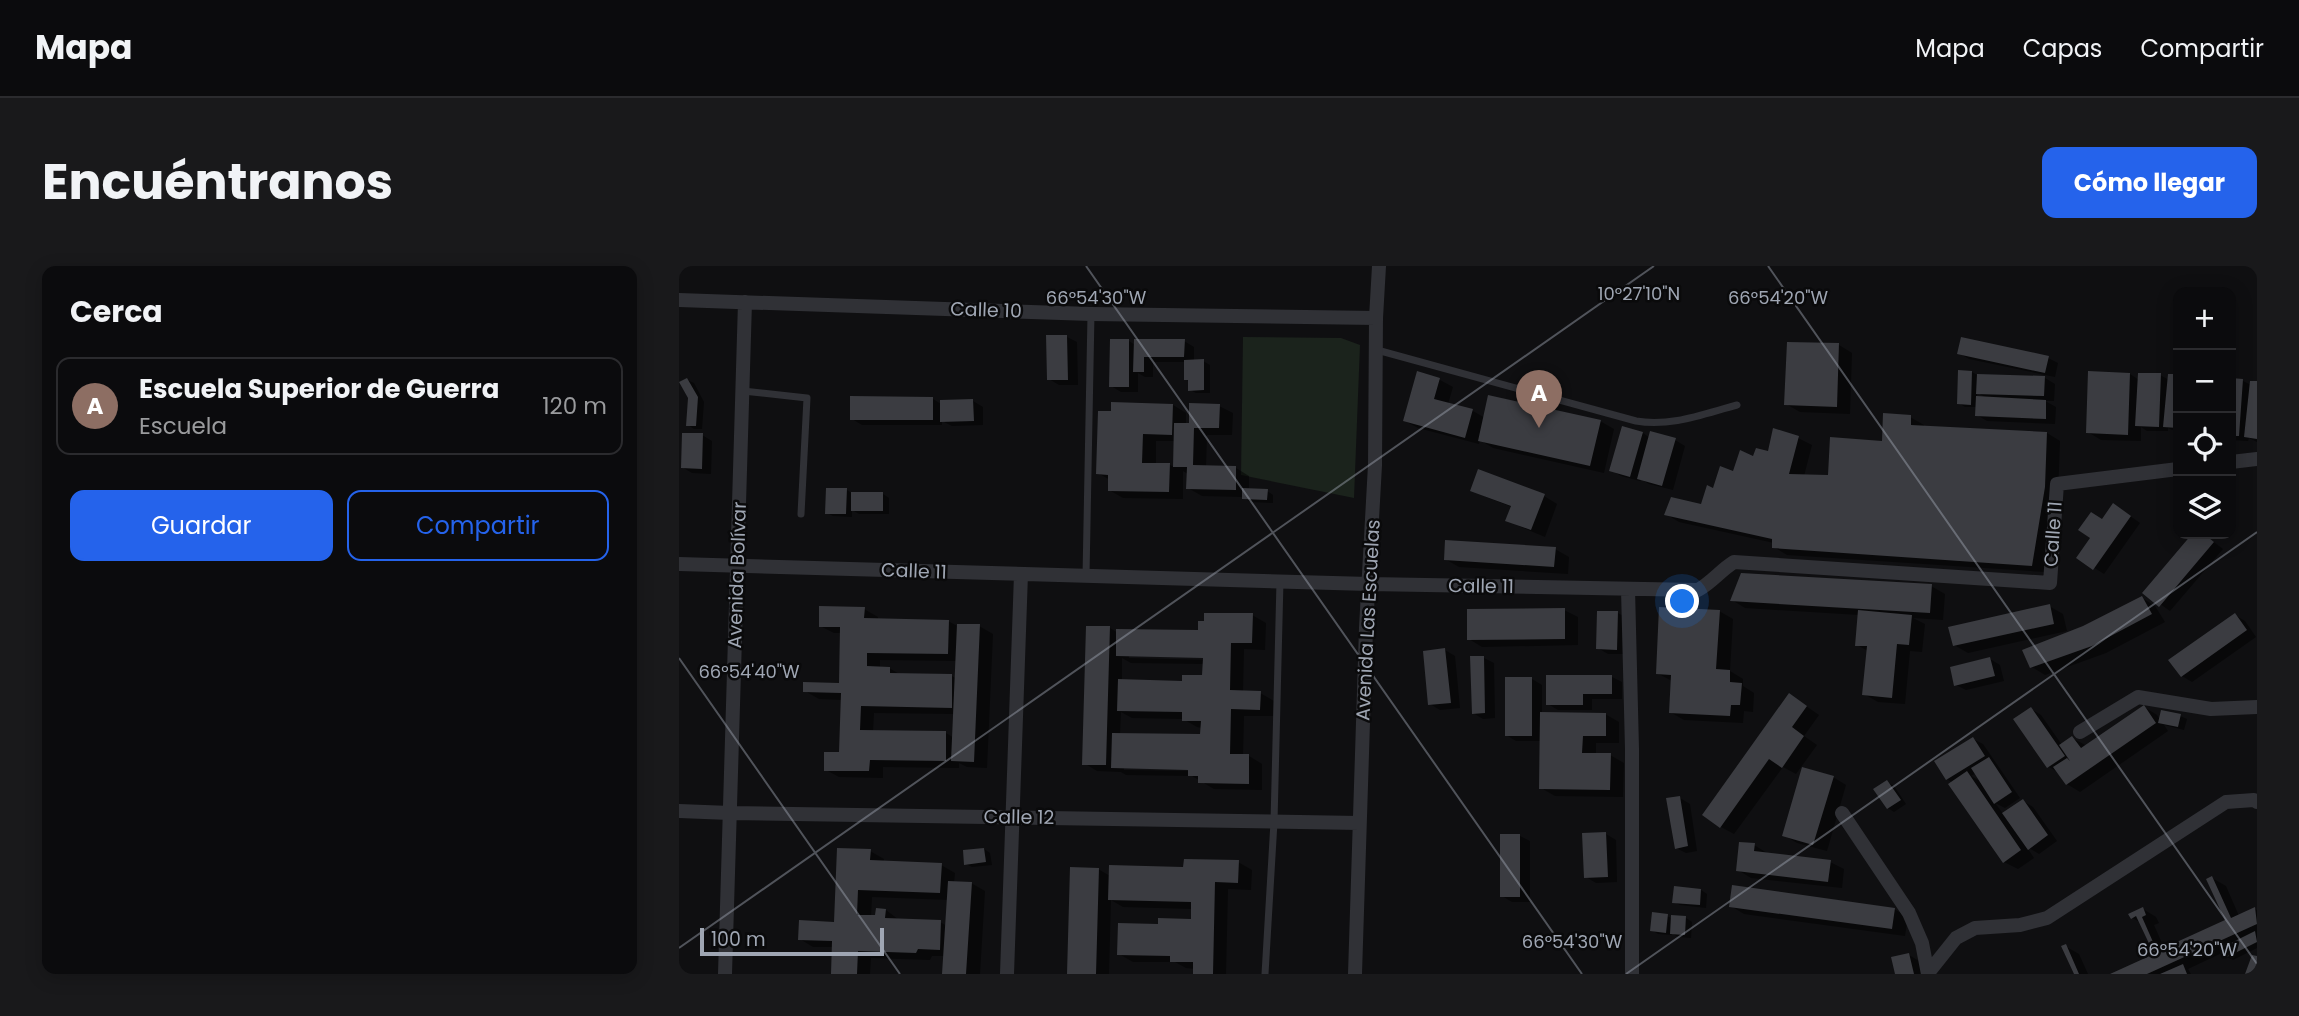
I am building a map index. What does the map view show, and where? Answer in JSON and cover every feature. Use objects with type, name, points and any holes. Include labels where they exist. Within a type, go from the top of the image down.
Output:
[{"type":"street","name":"Avenida Las Escuelas","points":[[1355,974],[1375,465],[1379,266]]},
{"type":"street","name":"Calle 10","points":[[679,300],[1091,314],[1376,318]]},
{"type":"street","name":"Avenida Bolívar","points":[[725,974],[745,302]]},
{"type":"street","points":[[2236,461],[2257,459]]},
{"type":"street","name":"Calle 11","points":[[679,564],[1369,584],[1699,590],[1734,562],[2050,583],[2057,484],[2173,470]]},
{"type":"street","points":[[1007,974],[1021,574]]},
{"type":"street","points":[[1628,589],[1632,749],[1632,974]]},
{"type":"street","points":[[2080,733],[2138,697],[2211,709],[2257,707]]},
{"type":"street","points":[[1928,974],[1956,938],[1975,928],[2020,925],[2047,918],[2226,802],[2257,802]]},
{"type":"street","name":"Calle 12","points":[[679,811],[1359,823]]},
{"type":"street","points":[[1842,813],[1909,913],[1922,943],[1928,974]]},
{"type":"lane","points":[[1086,576],[1091,314]]},
{"type":"lane","points":[[1377,350],[1654,424],[1668,423],[1737,405]]},
{"type":"lane","points":[[743,391],[807,398],[801,514]]},
{"type":"lane","points":[[1265,974],[1274,822],[1280,581]]},
{"type":"shaded area","points":[[1243,337],[1341,338],[1360,345],[1354,498],[1241,475]]},
{"type":"building","points":[[1046,335],[1067,335],[1068,380],[1047,380]]},
{"type":"building","points":[[1961,337],[2049,356],[2045,373],[1957,354]]},
{"type":"building","points":[[1110,339],[1129,339],[1129,387],[1109,387]]},
{"type":"building","points":[[1134,339],[1185,339],[1184,357],[1144,357],[1144,372],[1133,372]]},
{"type":"building","points":[[1787,342],[1839,343],[1837,407],[1784,405]]},
{"type":"building","points":[[1204,359],[1204,390],[1188,391],[1188,380],[1184,380],[1184,360]]},
{"type":"building","points":[[1958,370],[1972,371],[1971,405],[1957,404]]},
{"type":"building","points":[[1417,371],[1440,378],[1434,399],[1473,409],[1465,438],[1403,421]]},
{"type":"building","points":[[2088,371],[2130,373],[2128,435],[2086,433]]},
{"type":"building","points":[[2138,373],[2161,373],[2159,427],[2135,426]]},
{"type":"building","points":[[1977,374],[2045,376],[2044,396],[1976,394]]},
{"type":"building","points":[[2168,374],[2173,374],[2173,428],[2163,427]]},
{"type":"building","points":[[687,378],[698,397],[696,426],[686,426],[688,398],[679,382]]},
{"type":"building","points":[[2236,378],[2243,379],[2239,436],[2236,436]]},
{"type":"building","points":[[2250,381],[2257,381],[2257,439],[2244,437]]},
{"type":"building","points":[[1488,395],[1601,420],[1590,466],[1478,441]]},
{"type":"building","points":[[850,396],[933,397],[933,420],[850,420]]},
{"type":"building","points":[[1976,396],[2046,400],[2046,419],[1975,416]]},
{"type":"building","points":[[973,399],[974,421],[940,422],[940,400]]},
{"type":"building","points":[[1111,402],[1173,404],[1172,435],[1143,434],[1142,463],[1170,463],[1169,492],[1108,491],[1108,475],[1096,474],[1098,411],[1111,411]]},
{"type":"building","points":[[1189,403],[1220,404],[1219,428],[1194,428],[1193,465],[1236,466],[1236,490],[1186,489],[1187,467],[1173,467],[1174,423],[1189,423]]},
{"type":"building","points":[[1883,413],[1911,415],[1911,425],[2047,432],[2045,487],[2032,566],[1772,548],[1772,539],[1664,515],[1671,497],[1701,504],[1707,485],[1713,488],[1720,466],[1733,471],[1740,450],[1753,456],[1756,448],[1768,451],[1773,428],[1799,436],[1789,474],[1828,475],[1830,437],[1882,441]]},
{"type":"building","points":[[1622,426],[1643,432],[1630,477],[1609,471]]},
{"type":"building","points":[[1650,431],[1676,438],[1662,486],[1637,479]]},
{"type":"building","points":[[682,433],[703,433],[702,469],[681,468]]},
{"type":"building","points":[[1478,469],[1545,494],[1531,530],[1505,521],[1511,506],[1470,491]]},
{"type":"building","points":[[826,488],[847,488],[846,514],[825,514]]},
{"type":"building","points":[[1242,488],[1268,489],[1267,500],[1242,499]]},
{"type":"building","points":[[851,492],[883,492],[883,511],[851,511]]},
{"type":"building","points":[[2113,503],[2131,516],[2093,570],[2076,558],[2090,538],[2078,530],[2091,512],[2102,519]]},
{"type":"building","points":[[2188,539],[2210,539],[2214,542],[2159,607],[2142,593]]},
{"type":"building","points":[[1445,540],[1556,547],[1554,567],[1444,560]]},
{"type":"building","points":[[1741,573],[1932,584],[1930,613],[1730,601]]},
{"type":"building","points":[[2142,596],[2152,614],[2092,646],[2030,668],[2022,650],[2083,626]]},
{"type":"building","points":[[2050,604],[2054,624],[1953,646],[1948,627]]},
{"type":"building","points":[[819,606],[865,607],[864,618],[949,620],[948,654],[867,653],[867,666],[890,667],[890,673],[952,674],[952,708],[861,706],[860,730],[946,731],[946,761],[870,760],[869,771],[824,771],[824,752],[839,752],[841,693],[803,692],[803,682],[839,683],[840,627],[819,627]]},
{"type":"building","points":[[1659,607],[1720,610],[1716,669],[1730,670],[1730,682],[1742,683],[1740,705],[1731,705],[1730,716],[1669,713],[1671,675],[1656,674]]},
{"type":"building","points":[[1565,608],[1565,639],[1467,640],[1467,609]]},
{"type":"building","points":[[1858,610],[1912,615],[1909,645],[1897,644],[1892,698],[1862,695],[1867,646],[1855,646]]},
{"type":"building","points":[[1597,611],[1618,611],[1617,650],[1596,649]]},
{"type":"building","points":[[1204,613],[1253,613],[1252,643],[1231,643],[1230,690],[1261,691],[1260,710],[1231,709],[1230,754],[1249,754],[1249,784],[1198,783],[1198,776],[1188,776],[1188,770],[1111,768],[1112,733],[1200,734],[1201,721],[1182,721],[1182,712],[1117,711],[1118,679],[1182,681],[1182,675],[1202,675],[1203,658],[1116,656],[1116,629],[1198,630],[1198,621],[1204,621]]},
{"type":"building","points":[[2235,613],[2247,630],[2181,677],[2168,660]]},
{"type":"building","points":[[957,624],[980,624],[974,762],[951,761]]},
{"type":"building","points":[[1086,626],[1110,626],[1106,765],[1082,765]]},
{"type":"building","points":[[1445,648],[1451,703],[1428,705],[1423,651]]},
{"type":"building","points":[[1470,656],[1484,656],[1485,713],[1472,714]]},
{"type":"building","points":[[1990,657],[1995,676],[1954,686],[1950,667]]},
{"type":"building","points":[[1546,675],[1612,675],[1612,694],[1583,694],[1583,705],[1546,705]]},
{"type":"building","points":[[1505,677],[1532,677],[1532,736],[1505,736]]},
{"type":"building","points":[[1789,693],[1807,706],[1792,727],[1804,736],[1782,768],[1769,759],[1720,828],[1702,815]]},
{"type":"building","points":[[2144,705],[2156,723],[2066,785],[2053,767],[2067,758],[2070,761],[2059,745],[2072,736],[2081,748]]},
{"type":"building","points":[[2031,707],[2065,756],[2047,768],[2013,719]]},
{"type":"building","points":[[2161,710],[2181,714],[2178,727],[2158,723]]},
{"type":"building","points":[[1540,712],[1606,713],[1606,736],[1583,736],[1582,753],[1611,753],[1610,790],[1539,789]]},
{"type":"building","points":[[1973,737],[1985,756],[1946,780],[1934,761]]},
{"type":"building","points":[[1989,757],[2012,792],[1994,804],[1971,768]]},
{"type":"building","points":[[1802,767],[1834,776],[1813,845],[1782,836]]},
{"type":"building","points":[[1967,771],[2021,850],[2003,863],[1948,784]]},
{"type":"building","points":[[1887,780],[1901,800],[1887,809],[1873,789]]},
{"type":"building","points":[[1680,796],[1688,846],[1675,849],[1666,798]]},
{"type":"building","points":[[2023,799],[2048,835],[2028,850],[2002,813]]},
{"type":"building","points":[[1606,832],[1608,877],[1584,878],[1582,833]]},
{"type":"building","points":[[1500,834],[1520,834],[1520,897],[1500,897]]},
{"type":"building","points":[[1739,842],[1755,843],[1754,851],[1831,860],[1828,882],[1736,871]]},
{"type":"building","points":[[837,848],[871,849],[870,860],[942,863],[940,893],[858,890],[857,915],[875,915],[876,908],[886,909],[885,918],[941,920],[940,950],[918,949],[916,953],[858,951],[857,974],[831,974],[832,941],[798,940],[799,920],[834,922]]},
{"type":"building","points":[[984,848],[986,862],[964,865],[963,850]]},
{"type":"building","points":[[1184,859],[1239,860],[1238,883],[1215,882],[1213,974],[1193,974],[1193,962],[1170,962],[1170,956],[1117,955],[1118,923],[1158,924],[1158,918],[1191,919],[1191,902],[1108,900],[1109,865],[1183,867]]},
{"type":"building","points":[[1070,867],[1099,868],[1096,974],[1067,974]]},
{"type":"building","points":[[2212,876],[2231,918],[2255,907],[2257,924],[2147,974],[2110,974],[2154,954],[2136,916],[2131,919],[2128,914],[2143,907],[2146,915],[2142,917],[2157,951],[2225,920],[2206,879]]},
{"type":"building","points":[[948,881],[972,882],[966,974],[942,974]]},
{"type":"building","points":[[1732,885],[1895,908],[1892,929],[1729,907]]},
{"type":"building","points":[[1674,886],[1701,889],[1700,905],[1672,903]]},
{"type":"building","points":[[1652,912],[1668,914],[1666,933],[1650,931]]},
{"type":"building","points":[[1671,915],[1686,916],[1685,935],[1670,934]]},
{"type":"building","points":[[2255,931],[2257,942],[2225,958],[2221,948]]},
{"type":"building","points":[[2066,944],[2079,974],[2074,974],[2061,946]]},
{"type":"building","points":[[1909,953],[1914,974],[1895,974],[1891,957]]},
{"type":"building","points":[[2252,955],[2257,956],[2257,974],[2245,974]]},
{"type":"building","points":[[2183,964],[2187,974],[2160,974]]},
{"type":"place","name":"Escuela Superior de Guerra","points":[[1539,428]]}]
